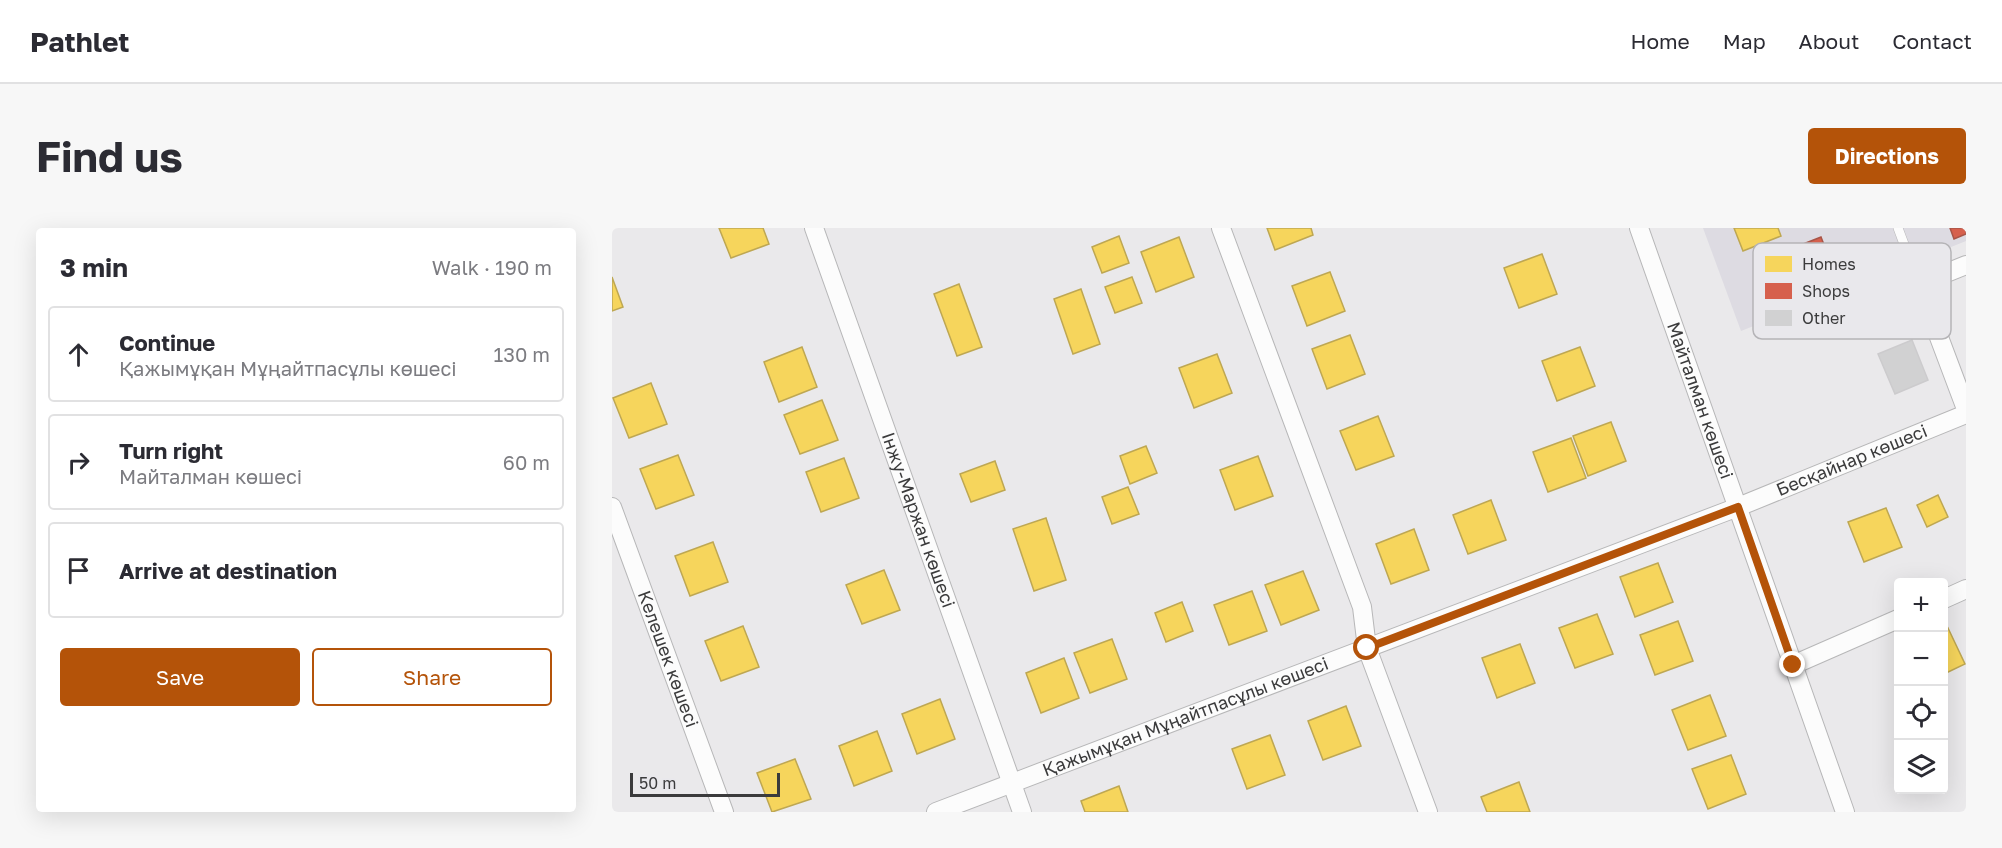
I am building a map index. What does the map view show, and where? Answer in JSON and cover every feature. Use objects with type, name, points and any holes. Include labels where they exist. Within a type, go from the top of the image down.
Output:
[{"type":"street","name":"Інжу-Маржан көшесі","points":[[814,228],[1022,812]]},
{"type":"street","points":[[1221,228],[1362,607],[1367,648],[1428,812]]},
{"type":"street","name":"Майталман көшесі","points":[[1639,228],[1845,812]]},
{"type":"street","points":[[1951,271],[1966,265]]},
{"type":"street","points":[[1940,339],[1966,409]]},
{"type":"street","name":"Бесқайнар көшесі","points":[[1738,507],[1966,414]]},
{"type":"street","name":"Келешек көшесі","points":[[612,507],[724,812]]},
{"type":"street","name":"Қажымұқан Мұңайтпасұлы көшесі","points":[[936,812],[1738,507]]},
{"type":"street","points":[[1948,597],[1966,589]]},
{"type":"street","points":[[1793,665],[1894,621]]},
{"type":"lane","points":[[1898,228],[1904,243]]},
{"type":"shaded area","points":[[1703,228],[1966,228],[1966,241],[1951,247],[1951,243],[1753,243],[1753,326],[1741,331]]},
{"type":"building: Homes","points":[[719,228],[763,228],[769,244],[731,258]]},
{"type":"building: Homes","points":[[1267,228],[1311,228],[1313,235],[1275,250]]},
{"type":"building: Homes","points":[[1734,228],[1778,228],[1781,236],[1763,243],[1753,243],[1753,247],[1743,251]]},
{"type":"building: Homes","points":[[1119,236],[1129,263],[1102,273],[1092,247]]},
{"type":"building: Homes","points":[[1179,237],[1194,277],[1156,292],[1141,252]]},
{"type":"building: Homes","points":[[1542,254],[1557,294],[1519,308],[1504,268]]},
{"type":"building: Homes","points":[[1330,272],[1345,311],[1307,326],[1292,286]]},
{"type":"building: Homes","points":[[612,277],[623,307],[612,311]]},
{"type":"building: Homes","points":[[1132,277],[1142,303],[1115,313],[1105,287]]},
{"type":"building: Homes","points":[[959,284],[982,347],[957,356],[934,294]]},
{"type":"building: Homes","points":[[1081,289],[1100,344],[1073,354],[1054,299]]},
{"type":"building: Homes","points":[[1350,335],[1365,374],[1327,389],[1312,349]]},
{"type":"building: Homes","points":[[802,347],[817,387],[779,402],[764,362]]},
{"type":"building: Homes","points":[[1580,347],[1595,386],[1557,401],[1542,361]]},
{"type":"building: Homes","points":[[1217,354],[1232,393],[1194,408],[1179,368]]},
{"type":"building: Homes","points":[[651,383],[667,424],[629,438],[613,398]]},
{"type":"building: Homes","points":[[822,400],[838,440],[800,454],[784,415]]},
{"type":"building: Homes","points":[[1378,416],[1394,456],[1356,470],[1340,431]]},
{"type":"building: Homes","points":[[1611,422],[1626,461],[1588,476],[1573,436]]},
{"type":"building: Homes","points":[[1571,438],[1586,478],[1548,492],[1533,452]]},
{"type":"building: Homes","points":[[1146,446],[1157,473],[1130,484],[1120,456]]},
{"type":"building: Homes","points":[[678,455],[694,495],[656,509],[640,469]]},
{"type":"building: Homes","points":[[1258,456],[1273,496],[1235,510],[1220,470]]},
{"type":"building: Homes","points":[[844,458],[859,498],[821,512],[806,472]]},
{"type":"building: Homes","points":[[995,461],[1005,490],[971,502],[960,474]]},
{"type":"building: Homes","points":[[1128,487],[1139,514],[1112,524],[1102,497]]},
{"type":"building: Homes","points":[[1938,495],[1948,517],[1927,527],[1917,505]]},
{"type":"building: Homes","points":[[1491,500],[1506,540],[1468,554],[1453,515]]},
{"type":"building: Homes","points":[[1886,508],[1902,547],[1864,562],[1848,522]]},
{"type":"building: Homes","points":[[1046,518],[1066,580],[1034,591],[1013,529]]},
{"type":"building: Homes","points":[[1414,529],[1429,570],[1391,584],[1376,544]]},
{"type":"building: Homes","points":[[713,542],[728,582],[690,596],[675,556]]},
{"type":"building: Homes","points":[[1658,563],[1673,602],[1635,617],[1620,577]]},
{"type":"building: Homes","points":[[884,570],[900,610],[862,624],[846,585]]},
{"type":"building: Homes","points":[[1303,571],[1319,610],[1281,625],[1265,585]]},
{"type":"building: Homes","points":[[1252,591],[1267,631],[1229,645],[1214,605]]},
{"type":"building: Homes","points":[[1182,602],[1193,631],[1166,642],[1155,613]]},
{"type":"building: Homes","points":[[1597,614],[1613,654],[1575,668],[1559,628]]},
{"type":"building: Homes","points":[[1678,621],[1693,661],[1655,675],[1640,635]]},
{"type":"building: Homes","points":[[743,626],[759,667],[721,681],[705,641]]},
{"type":"building: Homes","points":[[1948,628],[1965,664],[1948,672]]},
{"type":"building: Homes","points":[[1112,639],[1127,679],[1090,693],[1074,653]]},
{"type":"building: Homes","points":[[1520,644],[1535,683],[1497,698],[1482,658]]},
{"type":"building: Homes","points":[[1064,658],[1079,698],[1041,713],[1026,673]]},
{"type":"building: Homes","points":[[1710,695],[1726,736],[1688,750],[1672,710]]},
{"type":"building: Homes","points":[[940,699],[955,739],[917,754],[902,714]]},
{"type":"building: Homes","points":[[1346,706],[1361,746],[1323,760],[1308,721]]},
{"type":"building: Homes","points":[[877,731],[892,771],[854,786],[839,746]]},
{"type":"building: Homes","points":[[1270,735],[1285,775],[1247,789],[1232,749]]},
{"type":"building: Homes","points":[[1731,755],[1746,794],[1708,809],[1692,769]]},
{"type":"building: Homes","points":[[795,759],[811,799],[772,812],[757,773]]},
{"type":"building: Homes","points":[[1519,782],[1530,812],[1487,812],[1481,797]]},
{"type":"building: Homes","points":[[1119,786],[1128,812],[1085,812],[1081,801]]},
{"type":"building: Shops","points":[[1950,228],[1966,228],[1966,234],[1954,239]]},
{"type":"building: Shops","points":[[1821,237],[1823,243],[1806,243]]},
{"type":"building: Other","points":[[1912,340],[1928,380],[1895,394],[1878,354]]},
{"type":"route","points":[[1367,648],[1738,507],[1793,665]]}]
